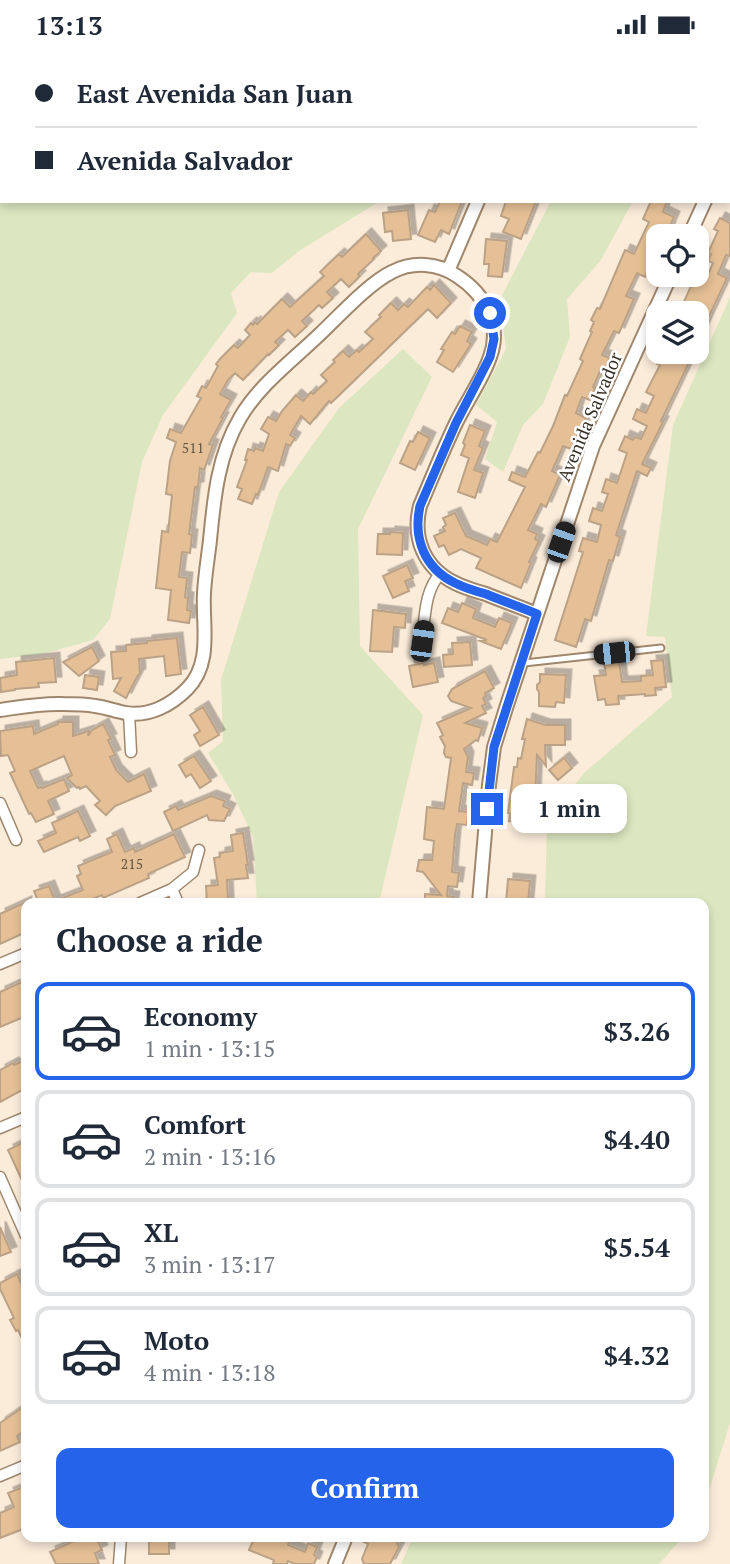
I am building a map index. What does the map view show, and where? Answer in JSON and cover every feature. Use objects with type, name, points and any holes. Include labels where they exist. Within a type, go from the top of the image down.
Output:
[{"type":"street","points":[[448,271],[477,203]]},
{"type":"street","points":[[694,224],[704,203]]},
{"type":"street","points":[[0,710],[63,704],[95,705],[129,713],[150,712],[168,704],[191,685],[202,665],[205,643],[204,594],[215,493],[225,448],[240,418],[260,391],[385,275],[411,265],[440,267],[469,285],[485,303],[493,326],[494,339],[490,357],[456,423],[420,506],[417,519],[418,538],[423,553],[430,564],[453,582],[537,614]]},
{"type":"street","name":"Avenida Salvador","points":[[479,898],[494,747],[593,446],[666,287]]},
{"type":"street","points":[[422,641],[428,597],[433,581],[441,573]]},
{"type":"street","points":[[129,713],[131,752]]},
{"type":"street","points":[[0,803],[16,840]]},
{"type":"street","points":[[151,898],[172,889],[193,872],[199,850]]},
{"type":"street","points":[[172,889],[176,898]]},
{"type":"street","points":[[0,964],[21,955]]},
{"type":"street","points":[[0,1128],[21,1119]]},
{"type":"street","points":[[0,1177],[21,1225]]},
{"type":"street","points":[[0,1476],[21,1467]]},
{"type":"street","points":[[119,1564],[121,1542]]},
{"type":"street","points":[[334,1564],[344,1542]]},
{"type":"lane","points":[[520,663],[661,648]]},
{"type":"green space","points":[[0,203],[377,203],[299,251],[272,273],[251,272],[231,293],[237,313],[163,415],[142,462],[110,619],[93,640],[42,654],[0,659]]},
{"type":"green space","points":[[550,203],[632,203],[601,260],[567,299],[570,337],[543,404],[523,425],[503,472],[485,459],[497,422],[476,405],[506,349],[500,299]]},
{"type":"green space","points":[[730,297],[730,1423],[709,1490],[709,898],[545,898],[547,821],[583,774],[672,697],[665,637],[646,636],[673,425],[700,364],[709,364],[709,344]]},
{"type":"green space","points":[[403,349],[432,377],[358,529],[360,646],[423,715],[380,898],[257,898],[253,837],[233,794],[208,753],[223,741],[221,680],[279,492],[339,408]]},
{"type":"green space","points":[[411,1542],[679,1542],[659,1564],[401,1564]]},
{"type":"building","points":[[439,203],[461,203],[449,234],[441,230],[435,242],[418,235],[429,210],[435,212]]},
{"type":"building","points":[[505,203],[535,203],[521,239],[503,232],[509,219],[501,216]]},
{"type":"building","points":[[650,203],[666,203],[663,212],[674,217],[671,224],[648,224],[643,219]]},
{"type":"building","points":[[408,210],[411,239],[393,241],[392,231],[385,232],[383,213]]},
{"type":"building","points":[[720,218],[730,223],[730,256],[726,255],[718,274],[727,278],[709,316],[709,301],[684,301],[691,287],[709,287],[709,272],[713,263],[709,261],[709,251],[718,231],[714,229]]},
{"type":"building","points":[[646,228],[646,275],[645,277],[637,273],[626,296],[634,299],[619,333],[614,331],[602,355],[610,358],[604,371],[601,369],[590,400],[582,397],[576,413],[586,418],[582,430],[580,429],[571,449],[563,446],[552,471],[560,475],[546,507],[541,504],[528,530],[537,534],[535,539],[539,541],[521,588],[476,568],[481,558],[461,549],[449,555],[444,545],[439,547],[434,536],[445,531],[443,518],[455,513],[466,536],[487,545],[490,539],[497,542],[525,487],[509,480],[512,472],[525,477],[538,452],[540,453],[583,361],[580,359],[594,322],[591,320],[597,308],[600,309],[625,250],[634,254]]},
{"type":"building","points":[[366,234],[381,251],[358,274],[360,276],[349,287],[341,279],[327,292],[333,298],[322,308],[319,305],[302,321],[307,326],[295,337],[288,330],[275,342],[279,345],[243,380],[235,373],[220,394],[231,400],[209,444],[213,445],[204,470],[200,468],[189,534],[192,535],[190,553],[182,552],[179,577],[187,578],[185,597],[188,598],[187,610],[191,611],[189,623],[168,620],[171,590],[156,588],[162,531],[168,532],[172,495],[166,494],[170,461],[176,442],[167,438],[170,429],[181,433],[201,398],[197,396],[202,386],[206,388],[218,366],[216,364],[234,345],[238,348],[250,335],[245,330],[251,323],[257,324],[282,299],[290,307],[324,276],[320,272],[339,254],[342,257]]},
{"type":"building","points":[[486,239],[507,241],[502,277],[488,276],[489,264],[484,264]]},
{"type":"building","points":[[434,285],[451,303],[437,318],[428,309],[331,403],[329,401],[310,424],[301,416],[290,435],[295,438],[290,446],[286,444],[278,471],[268,467],[252,504],[238,499],[242,489],[237,487],[248,449],[263,451],[269,434],[261,429],[268,417],[276,421],[296,395],[303,401],[311,392],[313,394],[327,381],[321,375],[343,351],[349,357],[357,350],[359,352],[373,339],[365,332],[391,303],[398,310],[404,304],[408,307],[427,287],[430,290]]},
{"type":"building","points":[[460,326],[472,332],[467,341],[471,344],[453,372],[437,362],[444,350],[441,349],[452,332],[455,334]]},
{"type":"building","points":[[657,364],[688,364],[642,464],[651,468],[647,476],[637,471],[616,535],[620,537],[613,561],[609,560],[591,621],[585,619],[576,647],[555,640],[583,552],[579,551],[583,538],[597,542],[601,525],[589,521],[593,508],[602,511],[608,494],[602,492],[606,479],[617,483],[627,453],[619,450],[625,436],[633,440],[635,437],[641,439],[647,426],[633,419],[637,409],[646,413],[654,396],[646,392],[660,365]]},
{"type":"building","points":[[470,425],[485,431],[479,446],[483,448],[474,470],[483,473],[475,498],[458,492],[469,458],[461,455]]},
{"type":"building","points":[[418,432],[430,438],[415,470],[400,463],[410,441],[413,442]]},
{"type":"building","points":[[403,533],[402,555],[377,554],[378,534]]},
{"type":"building","points":[[407,565],[413,578],[405,581],[409,591],[393,598],[383,576]]},
{"type":"building","points":[[462,603],[476,609],[473,618],[495,627],[499,618],[512,623],[501,649],[480,641],[487,640],[442,623],[448,608],[458,612]]},
{"type":"building","points":[[373,610],[406,614],[405,628],[394,627],[392,652],[370,651]]},
{"type":"building","points":[[177,638],[181,674],[166,676],[164,656],[139,659],[140,674],[126,698],[114,691],[121,678],[113,679],[111,652],[126,651],[126,645]]},
{"type":"building","points":[[470,642],[472,665],[444,667],[443,655],[453,654],[452,643]]},
{"type":"building","points":[[92,647],[99,661],[79,676],[63,662]]},
{"type":"building","points":[[54,658],[56,682],[38,683],[39,687],[1,692],[0,678],[17,675],[16,662]]},
{"type":"building","points":[[663,660],[666,687],[655,688],[656,695],[618,696],[619,704],[606,705],[605,699],[598,700],[594,676],[606,675],[604,663],[619,661],[622,682],[641,681],[641,676],[653,675],[651,661]]},
{"type":"building","points":[[434,663],[438,682],[413,687],[409,666]]},
{"type":"building","points":[[485,671],[494,688],[485,693],[483,698],[486,704],[482,706],[486,713],[465,723],[482,728],[478,741],[464,749],[468,757],[466,772],[474,773],[472,785],[463,783],[459,811],[468,812],[467,825],[457,824],[455,835],[452,872],[459,873],[457,887],[448,886],[447,896],[454,898],[425,898],[425,894],[441,895],[423,872],[417,871],[419,860],[432,860],[434,841],[424,839],[427,807],[444,809],[451,758],[444,753],[445,746],[440,737],[443,735],[437,723],[471,708],[451,701],[448,696],[452,689]]},
{"type":"building","points":[[540,674],[566,675],[564,703],[556,702],[555,707],[539,706],[537,685],[540,682]]},
{"type":"building","points":[[85,675],[99,677],[97,690],[83,688]]},
{"type":"building","points":[[203,707],[219,735],[200,746],[194,735],[200,731],[190,715]]},
{"type":"building","points":[[527,719],[545,725],[565,725],[565,745],[545,745],[546,766],[537,755],[536,832],[519,830],[519,822],[509,821],[508,813],[514,767],[517,767],[518,758],[521,759]]},
{"type":"building","points":[[58,722],[73,722],[73,736],[89,731],[88,736],[92,730],[103,724],[111,739],[108,740],[115,755],[110,757],[116,770],[128,782],[144,774],[151,791],[115,806],[106,815],[95,805],[100,801],[86,786],[77,788],[67,778],[72,775],[64,756],[30,771],[38,788],[64,779],[69,791],[48,801],[54,814],[36,822],[31,813],[29,814],[10,773],[15,771],[8,755],[1,756],[0,731],[33,726],[34,734]]},
{"type":"building","points":[[194,756],[211,781],[200,788],[191,774],[186,777],[179,765]]},
{"type":"building","points":[[564,758],[572,768],[558,780],[549,770]]},
{"type":"building","points":[[211,796],[225,801],[223,806],[230,809],[224,821],[209,820],[207,815],[173,831],[164,812],[176,806],[178,810]]},
{"type":"building","points":[[78,811],[90,836],[80,841],[78,837],[44,852],[38,841],[56,833],[52,823]]},
{"type":"building","points":[[243,833],[248,878],[227,880],[228,898],[207,898],[206,886],[218,885],[214,858],[220,857],[220,853],[233,851],[231,835]]},
{"type":"building","points":[[117,834],[125,852],[134,848],[135,852],[174,834],[185,857],[148,874],[149,878],[103,898],[102,895],[95,898],[63,898],[83,890],[77,876],[81,874],[78,866],[112,852],[107,839]]},
{"type":"building","points":[[508,879],[530,881],[528,898],[506,898]]},
{"type":"building","points":[[49,886],[54,898],[37,898],[34,891]]},
{"type":"building","points":[[21,904],[21,934],[0,944],[0,914]]},
{"type":"building","points":[[21,982],[21,1018],[0,1027],[0,992]]},
{"type":"building","points":[[21,1062],[21,1091],[0,1102],[0,1070],[13,1063],[14,1065]]},
{"type":"building","points":[[21,1144],[21,1178],[8,1150]]},
{"type":"building","points":[[0,1227],[11,1252],[0,1256]]},
{"type":"building","points":[[17,1274],[21,1283],[21,1336],[10,1320],[14,1318],[0,1289],[0,1283]]},
{"type":"building","points":[[21,1408],[21,1433],[17,1436],[20,1442],[0,1451],[0,1423]]},
{"type":"building","points":[[21,1488],[21,1530],[0,1538],[0,1513],[14,1507],[8,1493]]},
{"type":"building","points":[[71,1542],[98,1542],[102,1550],[95,1553],[99,1564],[56,1564],[50,1552]]},
{"type":"building","points":[[149,1542],[169,1542],[169,1554],[149,1554]]},
{"type":"building","points":[[253,1542],[289,1542],[288,1545],[305,1552],[308,1543],[317,1547],[314,1555],[317,1557],[314,1564],[295,1564],[288,1561],[287,1564],[273,1564],[274,1560],[249,1550]]},
{"type":"building","points":[[364,1542],[396,1542],[399,1547],[390,1564],[364,1564],[362,1559],[368,1544]]},
{"type":"route","points":[[487,809],[494,747],[537,614],[453,582],[441,573],[430,564],[423,553],[418,538],[417,519],[420,506],[456,423],[490,357],[494,339],[490,313]]}]
